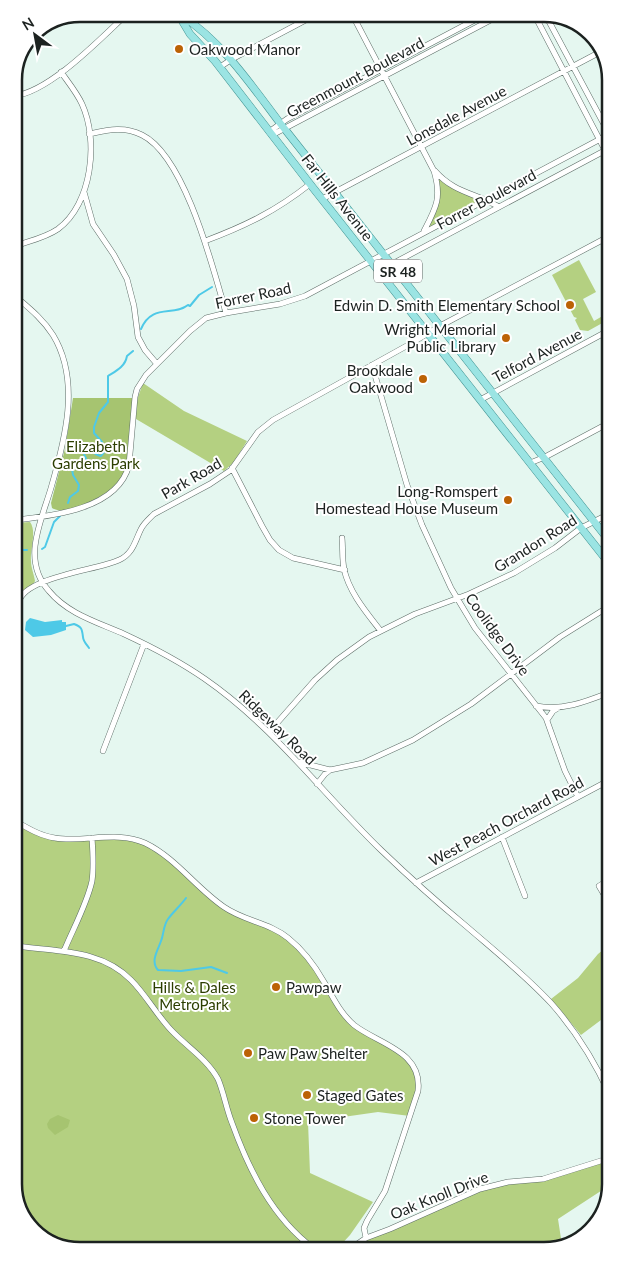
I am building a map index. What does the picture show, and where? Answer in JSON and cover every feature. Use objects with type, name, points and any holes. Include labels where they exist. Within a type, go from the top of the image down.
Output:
[{"type":"main road","name":"Far Hills Avenue","points":[[184,22],[190,34],[220,67],[602,554]]},
{"type":"main road","name":"Far Hills Avenue","points":[[192,22],[201,28],[232,59],[282,126],[385,254],[602,532]]},
{"type":"street","points":[[23,93],[31,91],[61,72],[118,22]]},
{"type":"street","points":[[220,67],[301,22]]},
{"type":"street","points":[[357,23],[432,166],[443,179],[456,189],[486,199],[499,206]]},
{"type":"street","name":"Greenmount Boulevard","points":[[271,134],[382,70],[470,23]]},
{"type":"street","name":"Greenmount Boulevard","points":[[282,126],[385,76],[485,23]]},
{"type":"street","points":[[539,23],[602,144]]},
{"type":"street","points":[[550,23],[602,120]]},
{"type":"street","name":"Lonsdale Avenue","points":[[322,199],[595,54]]},
{"type":"street","points":[[23,243],[60,227],[76,210],[84,191],[90,153],[87,119],[82,104],[61,72]]},
{"type":"street","points":[[89,134],[108,130],[127,130],[143,135],[162,152],[182,185],[194,212],[205,241],[226,313]]},
{"type":"street","name":"Forrer Boulevard","points":[[371,261],[600,140]]},
{"type":"street","name":"Forrer Boulevard","points":[[379,271],[602,153]]},
{"type":"street","points":[[424,232],[432,218],[437,203],[437,186],[432,166]]},
{"type":"street","points":[[205,241],[261,218],[284,204],[310,184]]},
{"type":"street","points":[[84,191],[92,224],[114,255],[126,279],[133,303],[138,336],[145,350],[157,364]]},
{"type":"street","name":"Park Road","points":[[23,595],[26,590],[42,583],[111,563],[124,557],[133,547],[144,525],[154,514],[210,484],[232,468],[252,440],[265,426],[296,406],[440,326],[602,240]]},
{"type":"street","name":"Forrer Road","points":[[23,519],[41,517],[85,506],[114,490],[124,479],[129,465],[135,397],[141,380],[200,322],[212,316],[292,301],[371,261]]},
{"type":"street","name":"Ridgeway Road","points":[[23,303],[39,317],[52,333],[62,354],[68,379],[68,407],[62,444],[52,487],[37,531],[34,555],[37,574],[42,583],[55,598],[76,613],[144,644],[186,666],[239,705],[269,732],[366,836],[416,883],[518,971],[552,1005],[583,1045],[602,1080]]},
{"type":"street","name":"Telford Avenue","points":[[480,400],[602,334]]},
{"type":"street","name":"Coolidge Drive","points":[[372,365],[407,485],[422,525],[456,598],[475,628],[547,720],[565,771],[578,797]]},
{"type":"street","points":[[530,463],[602,427]]},
{"type":"street","points":[[232,468],[270,540],[280,550],[294,558],[344,570]]},
{"type":"street","name":"Grandon Road","points":[[269,732],[299,696],[322,673],[353,648],[380,630],[514,573],[559,546],[582,528],[602,518]]},
{"type":"street","points":[[342,538],[344,570],[356,596],[380,630]]},
{"type":"street","points":[[297,761],[330,770],[363,763],[413,740],[471,704],[560,637],[602,611]]},
{"type":"street","points":[[102,751],[144,644]]},
{"type":"street","points":[[547,720],[553,711],[559,708],[583,703],[602,696]]},
{"type":"street","points":[[536,706],[559,708]]},
{"type":"street","points":[[318,784],[330,770]]},
{"type":"street","name":"West Peach Orchard Road","points":[[416,883],[602,784]]},
{"type":"street","points":[[22,825],[38,833],[56,838],[110,837],[144,843],[157,850],[225,908],[286,936],[308,958],[346,1018],[400,1053],[415,1068],[418,1076],[418,1090],[385,1191],[364,1228],[366,1238]]},
{"type":"street","points":[[502,837],[525,896]]},
{"type":"street","points":[[64,951],[92,881],[92,838]]},
{"type":"street","points":[[22,946],[95,957],[119,969],[136,986],[172,1032],[211,1069],[221,1087],[232,1124],[266,1195],[286,1224],[306,1241]]},
{"type":"street","name":"Oak Knoll Drive","points":[[360,1242],[480,1189],[508,1182],[543,1178],[602,1160]]},
{"type":"green space","points":[[435,176],[486,199],[432,228],[428,223],[435,212]]},
{"type":"green space","points":[[579,260],[596,292],[583,299],[594,321],[602,316],[602,323],[588,331],[580,330],[575,320],[577,318],[574,317],[552,275]]},
{"type":"green space","points":[[143,383],[184,411],[247,441],[234,462],[224,471],[136,419],[136,403]]},
{"type":"green space","name":"Elizabeth Gardens Park","points":[[73,398],[133,398],[128,462],[123,478],[115,487],[83,505],[68,510],[58,510],[52,508],[51,503],[65,449]]},
{"type":"green space","points":[[30,522],[33,530],[31,564],[35,581],[23,591],[23,523]]},
{"type":"green space","name":"Hills & Dales MetroPark","points":[[22,825],[46,836],[138,841],[152,847],[216,902],[277,931],[302,951],[346,1018],[391,1047],[413,1065],[419,1083],[410,1116],[378,1112],[308,1122],[310,1173],[373,1202],[344,1242],[77,1241],[51,1234],[34,1219],[27,1206],[22,1184]]},
{"type":"green space","points":[[602,951],[602,1019],[581,1035],[551,999],[578,978]]},
{"type":"green space","points":[[58,1115],[70,1120],[68,1127],[55,1135],[48,1128],[47,1124],[50,1119]]},
{"type":"green space","points":[[602,1161],[601,1191],[558,1219],[561,1238],[544,1242],[361,1242],[480,1189],[543,1179]]},
{"type":"water","points":[[30,618],[45,622],[62,620],[62,622],[66,622],[66,630],[51,635],[33,637],[25,630],[26,622]]},
{"type":"waterway","points":[[141,329],[151,316],[190,306],[199,295],[212,287]]},
{"type":"waterway","points":[[68,503],[70,497],[78,491],[79,485],[72,469],[74,466],[84,467],[86,465],[83,447],[101,456],[105,451],[102,442],[94,433],[94,427],[99,413],[108,402],[108,376],[122,366],[127,356],[133,351]]},
{"type":"waterway","points":[[42,549],[45,547],[54,522],[60,516]]},
{"type":"waterway","points":[[23,550],[27,550]]},
{"type":"waterway","points":[[66,626],[74,624],[80,627],[89,648]]},
{"type":"waterway","points":[[186,898],[166,922],[155,956],[156,967],[158,970],[181,971],[211,967],[227,973]]},
{"type":"place","name":"Oakwood Manor","points":[[179,49]]},
{"type":"place","name":"Edwin D. Smith Elementary School","points":[[570,305]]},
{"type":"place","name":"Wright Memorial Public Library","points":[[506,338]]},
{"type":"place","name":"Brookdale Oakwood","points":[[423,379]]},
{"type":"place","name":"Long-Romspert Homestead House Museum","points":[[508,500]]},
{"type":"place","name":"Pawpaw","points":[[276,987]]},
{"type":"place","name":"Paw Paw Shelter","points":[[248,1053]]},
{"type":"place","name":"Staged Gates","points":[[307,1095]]},
{"type":"place","name":"Stone Tower","points":[[254,1118]]}]
